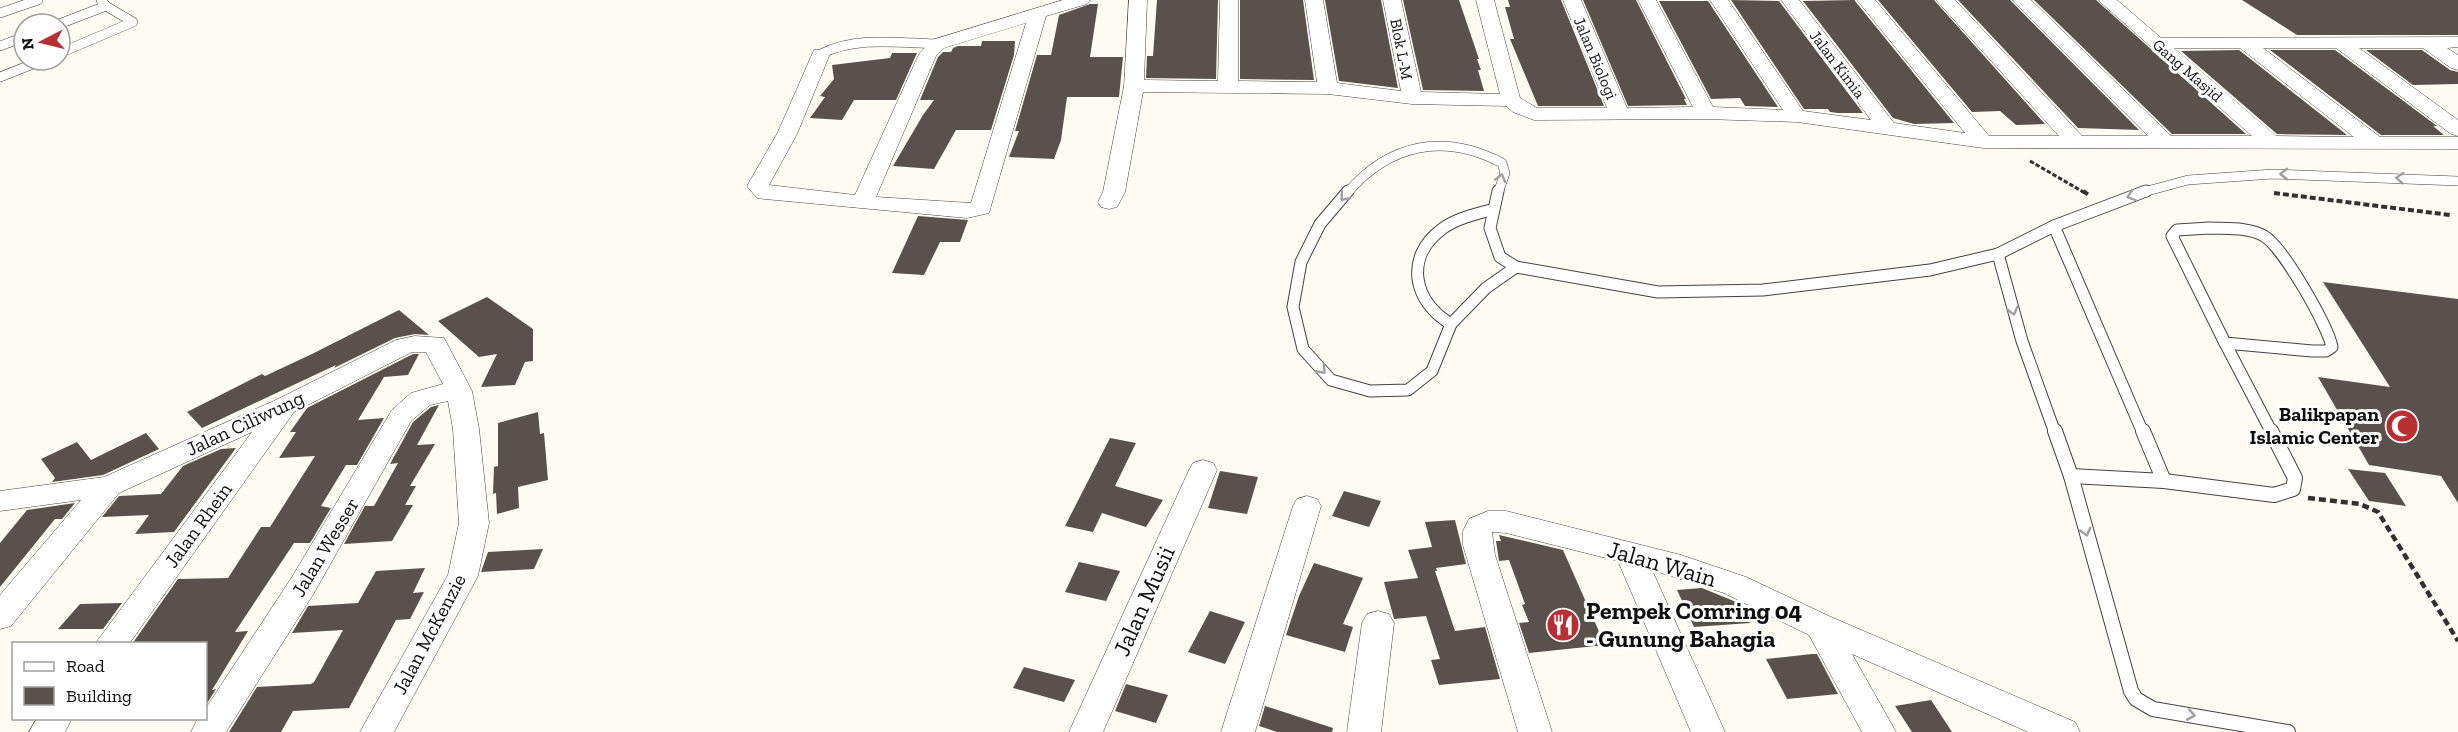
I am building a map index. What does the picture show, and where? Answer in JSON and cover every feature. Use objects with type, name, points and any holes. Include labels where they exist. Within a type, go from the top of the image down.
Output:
[{"type":"street","points":[[863,202],[928,54],[938,44],[1081,0]]},
{"type":"street","points":[[1109,202],[1114,192],[1134,86],[1138,0]]},
{"type":"street","points":[[1228,85],[1229,0]]},
{"type":"street","points":[[1314,0],[1328,88]]},
{"type":"street","name":"Blok L-M","points":[[1392,0],[1412,98]]},
{"type":"street","points":[[1485,0],[1512,100],[1520,108],[1534,114],[1797,116],[1992,142],[2458,143]]},
{"type":"street","name":"Jalan Biologi","points":[[1572,0],[1620,115]]},
{"type":"street","points":[[1647,0],[1706,114]]},
{"type":"street","points":[[1719,0],[1797,116]]},
{"type":"street","name":"Jalan Kimia","points":[[1790,0],[1886,127]]},
{"type":"street","points":[[1866,0],[1992,142]]},
{"type":"street","points":[[1945,0],[2077,143]]},
{"type":"street","points":[[2021,0],[2166,143]]},
{"type":"street","name":"Gang Masjid","points":[[2107,0],[2269,141]]},
{"type":"street","points":[[821,54],[787,135],[758,186],[765,193],[967,211],[981,208],[1038,13]]},
{"type":"street","points":[[2427,42],[2458,64]]},
{"type":"street","points":[[2158,43],[2247,45],[2458,42]]},
{"type":"street","points":[[2341,43],[2458,130]]},
{"type":"street","points":[[2247,45],[2374,142]]},
{"type":"street","points":[[1134,86],[1228,85],[1328,88],[1412,98],[1512,100]]},
{"type":"street","name":"Jalan Ciliwung","points":[[0,501],[110,486],[285,406],[405,346],[435,344],[459,390]]},
{"type":"street","name":"Jalan Wesser","points":[[208,732],[303,585],[401,416],[416,400],[431,394],[459,390]]},
{"type":"street","name":"Jalan McKenzie","points":[[377,732],[463,576],[474,522],[466,429],[459,390]]},
{"type":"street","name":"Jalan Rhein","points":[[112,642],[285,406]]},
{"type":"street","name":"Jalan Musii","points":[[1086,732],[1203,470]]},
{"type":"street","points":[[0,617],[110,486]]},
{"type":"street","points":[[1238,732],[1307,506]]},
{"type":"street","name":"Jalan Wain","points":[[1535,732],[1480,555],[1476,534],[1479,526],[1492,521],[1506,522],[1681,566],[1735,585],[1820,626],[2057,731]]},
{"type":"street","points":[[1630,554],[1708,732]]},
{"type":"street","points":[[1364,732],[1378,623]]},
{"type":"street","points":[[1820,626],[1879,732]]},
{"type":"lane","points":[[0,13],[38,0]]},
{"type":"lane","points":[[72,18],[103,3],[133,22],[72,48]]},
{"type":"lane","points":[[821,54],[829,49],[864,43],[938,44]]},
{"type":"lane","points":[[1516,267],[1486,288],[1451,324],[1432,371],[1408,390],[1370,391],[1331,380],[1303,349],[1293,307],[1301,262],[1320,224],[1358,180],[1396,153],[1420,146],[1453,147],[1481,152],[1502,163],[1505,173],[1490,228],[1500,257],[1516,267],[1658,292],[1762,290],[1929,270],[1998,254],[2054,226],[2129,196],[2188,180],[2273,174],[2343,175],[2458,182]]},
{"type":"lane","points":[[1451,324],[1438,319],[1425,304],[1416,279],[1422,250],[1439,230],[1458,219],[1494,209]]},
{"type":"lane","points":[[2054,226],[2164,482]]},
{"type":"lane","points":[[2071,476],[2164,482],[2274,495],[2293,489],[2295,478],[2225,343],[2182,259],[2172,236],[2176,230],[2250,231],[2267,238],[2279,252],[2319,317],[2330,336],[2332,347],[2326,351],[2312,351],[2225,343]]},
{"type":"lane","points":[[1998,254],[2022,342],[2071,476],[2127,684],[2136,699],[2153,709],[2288,732]]},
{"type":"path","points":[[1992,142],[2108,205]]},
{"type":"path","points":[[2267,192],[2450,215]]},
{"type":"path","points":[[2274,495],[2360,504],[2378,512],[2458,641]]},
{"type":"building","points":[[1157,0],[1218,0],[1216,79],[1146,78],[1147,56],[1153,56]]},
{"type":"building","points":[[1240,0],[1303,0],[1314,80],[1240,79]]},
{"type":"building","points":[[1325,0],[1381,0],[1398,88],[1339,81]]},
{"type":"building","points":[[1403,0],[1459,0],[1479,59],[1477,59],[1481,70],[1478,70],[1484,91],[1423,90]]},
{"type":"building","points":[[1508,0],[1561,0],[1604,106],[1538,106],[1510,39],[1514,39],[1505,7],[1510,7]]},
{"type":"building","points":[[1583,0],[1636,0],[1687,105],[1628,106]]},
{"type":"building","points":[[1731,0],[1779,1],[1863,113],[1804,109]]},
{"type":"building","points":[[1855,0],[1954,123],[1914,124],[1893,118],[1803,1]]},
{"type":"building","points":[[1878,0],[1934,0],[2045,124],[2016,125],[2000,111],[1972,112]]},
{"type":"building","points":[[1958,0],[2010,0],[2139,130],[2078,128]]},
{"type":"building","points":[[2034,0],[2096,0],[2246,134],[2172,134]]},
{"type":"building","points":[[2242,0],[2458,0],[2458,35],[2297,35]]},
{"type":"building","points":[[1659,1],[1708,1],[1778,107],[1745,106],[1740,98],[1711,99]]},
{"type":"building","points":[[1090,4],[1098,4],[1090,57],[1123,57],[1119,97],[1067,97],[1061,140],[1054,159],[1009,157],[1019,131],[1015,131],[1037,55],[1051,55],[1059,15]]},
{"type":"building","points":[[982,41],[1015,41],[1014,55],[991,130],[956,130],[934,169],[893,166],[934,100],[920,100],[938,57],[943,52],[951,52],[958,46],[981,46]]},
{"type":"building","points":[[2239,50],[2347,135],[2277,134],[2181,51]]},
{"type":"building","points":[[2270,50],[2335,50],[2437,126],[2433,126],[2444,135],[2381,135]]},
{"type":"building","points":[[2366,50],[2422,50],[2450,70],[2458,72],[2458,84],[2413,85]]},
{"type":"building","points":[[892,53],[917,53],[896,100],[854,100],[842,120],[810,118],[825,97],[820,96],[834,79],[832,65],[890,58]]},
{"type":"building","points":[[918,216],[968,220],[960,242],[940,242],[924,275],[892,273]]},
{"type":"building","name":"Balikpapan Islamic Center","points":[[2323,282],[2458,299],[2458,503],[2441,476],[2369,465],[2318,377],[2390,387]]},
{"type":"building","points":[[487,297],[533,329],[533,361],[525,362],[515,385],[481,387],[497,354],[479,357],[438,321]]},
{"type":"building","points":[[399,310],[429,335],[415,334],[395,338],[202,428],[187,412],[262,374],[265,376],[312,354]]},
{"type":"building","points":[[413,354],[419,354],[408,375],[384,377],[358,420],[384,418],[357,465],[346,465],[321,506],[331,508],[310,543],[294,543],[235,632],[248,631],[212,690],[216,689],[207,703],[207,642],[133,642],[178,579],[228,578],[261,527],[270,527],[315,456],[279,458],[296,432],[290,432],[307,408]]},
{"type":"building","points":[[439,405],[417,445],[435,444],[410,486],[416,486],[405,505],[413,505],[392,541],[344,544],[365,506],[374,506],[398,463],[390,464],[413,422],[431,407]]},
{"type":"building","points":[[538,412],[540,434],[544,433],[548,480],[518,487],[519,508],[497,514],[496,493],[493,494],[494,467],[498,466],[498,423]]},
{"type":"building","points":[[146,433],[159,449],[103,475],[52,482],[55,478],[41,459],[77,442],[91,460]]},
{"type":"building","points":[[1110,438],[1136,443],[1115,486],[1163,500],[1146,527],[1102,513],[1093,532],[1065,526]]},
{"type":"building","points":[[236,448],[174,532],[135,534],[149,515],[102,517],[119,496],[161,494],[183,466],[221,449]]},
{"type":"building","points":[[2348,469],[2385,473],[2406,506],[2369,501]]},
{"type":"building","points":[[1220,471],[1258,477],[1247,514],[1208,508]]},
{"type":"building","points":[[1344,491],[1381,501],[1369,527],[1332,516]]},
{"type":"building","points":[[75,503],[62,519],[55,519],[0,587],[0,543],[27,510]]},
{"type":"building","points":[[1455,520],[1466,564],[1436,568],[1437,571],[1435,571],[1455,631],[1485,627],[1500,679],[1439,685],[1431,660],[1440,659],[1426,616],[1394,619],[1384,582],[1418,578],[1408,550],[1432,547],[1425,522]]},
{"type":"building","points":[[1499,535],[1563,550],[1605,645],[1529,653],[1519,623],[1529,622],[1522,605],[1525,604],[1509,560],[1499,561],[1496,541],[1501,541]]},
{"type":"building","points":[[543,549],[534,569],[481,572],[488,552]]},
{"type":"building","points":[[1079,562],[1120,571],[1106,601],[1065,592]]},
{"type":"building","points":[[1314,563],[1363,578],[1343,624],[1353,627],[1345,652],[1286,635],[1299,596]]},
{"type":"building","points":[[425,568],[413,593],[424,592],[410,619],[396,620],[349,708],[293,711],[281,732],[229,732],[257,687],[314,682],[343,630],[292,633],[308,606],[358,603],[376,571]]},
{"type":"building","points":[[1702,588],[1741,604],[1750,623],[1694,627],[1677,590]]},
{"type":"building","points":[[122,603],[103,629],[58,629],[80,604]]},
{"type":"building","points":[[1210,611],[1245,622],[1225,664],[1188,652]]},
{"type":"building","points":[[1817,654],[1838,694],[1787,699],[1766,659]]},
{"type":"building","points":[[1024,667],[1075,680],[1064,702],[1013,688]]},
{"type":"building","points":[[1126,684],[1168,695],[1156,723],[1115,711]]},
{"type":"building","points":[[1931,700],[1952,732],[1912,732],[1895,706]]},
{"type":"building","points":[[1265,706],[1333,728],[1332,732],[1277,732],[1259,726]]},
{"type":"place","name":"Balikpapan Islamic Center","points":[[2402,426]]},
{"type":"place","name":"Pempek Comring 04 - Gunung Bahagia","points":[[1563,625]]}]
